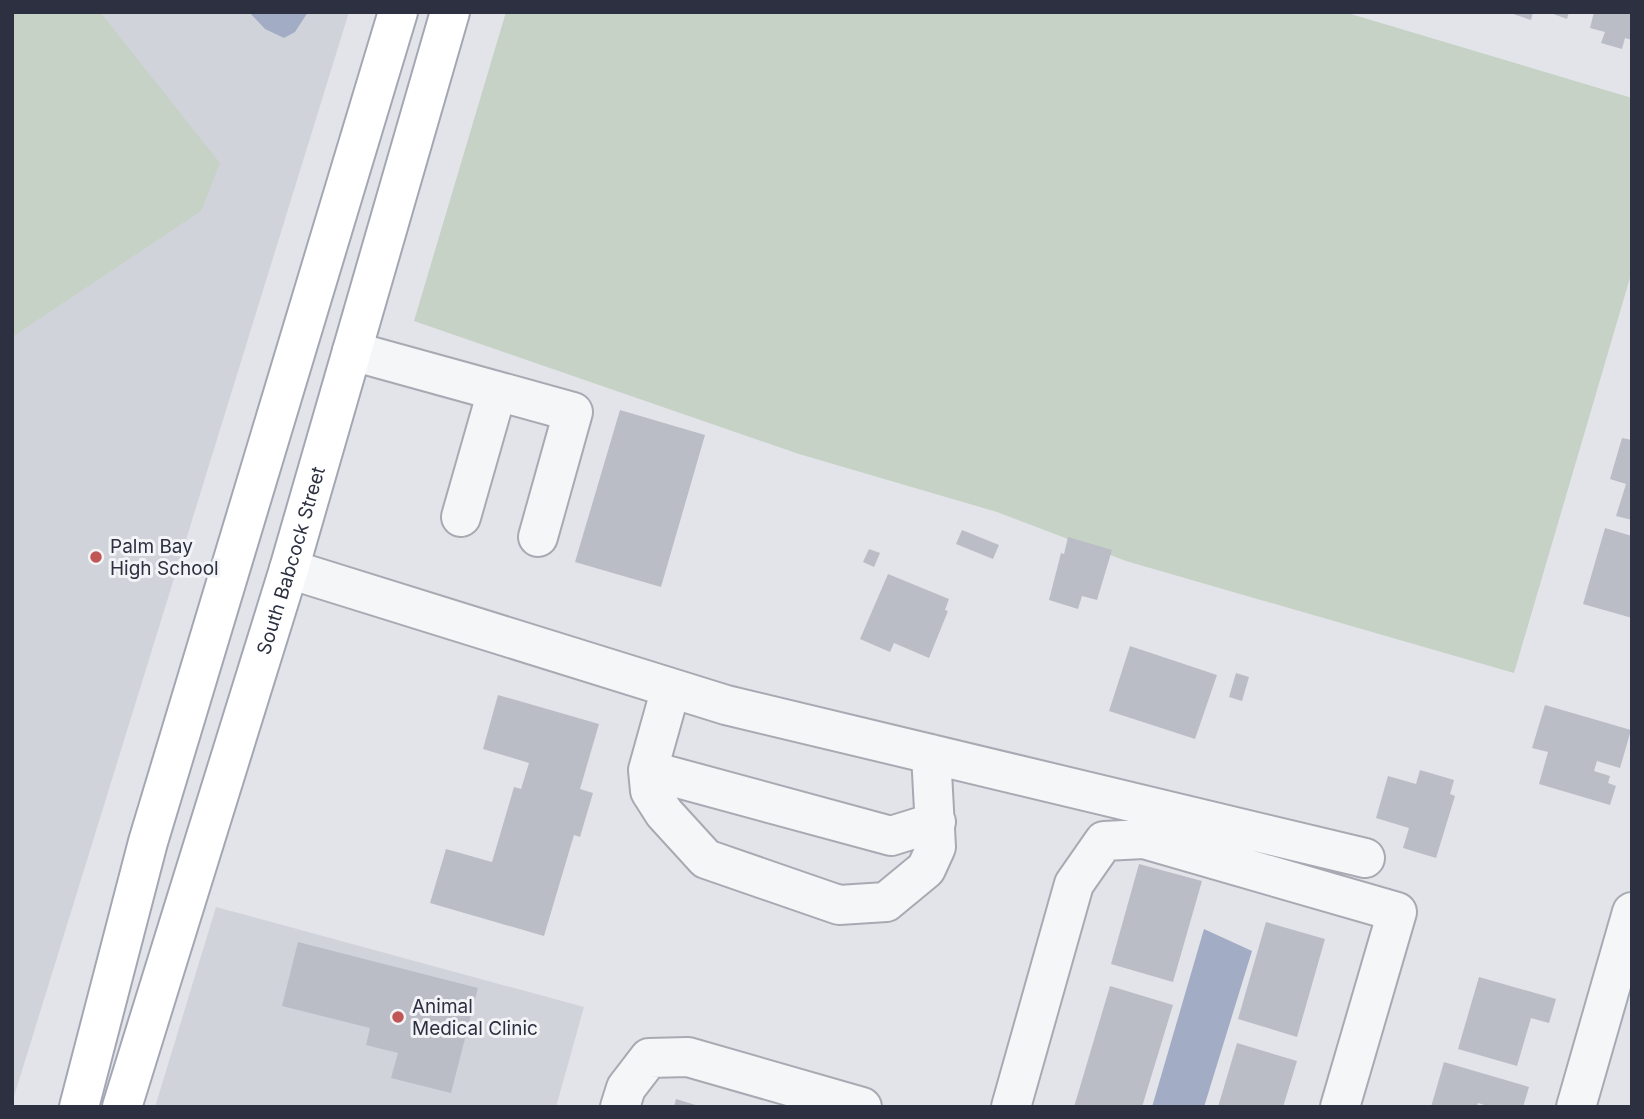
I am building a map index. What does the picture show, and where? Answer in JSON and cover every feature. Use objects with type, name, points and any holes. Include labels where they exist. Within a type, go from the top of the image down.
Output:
[{"type":"main road","points":[[79,1107],[148,842],[398,12]]},
{"type":"main road","name":"South Babcock Street","points":[[122,1107],[289,569],[450,12]]},
{"type":"street","points":[[352,351],[573,412],[538,537]]},
{"type":"street","points":[[461,517],[497,391]]},
{"type":"street","points":[[289,569],[726,705],[1365,858]]},
{"type":"street","points":[[671,688],[648,770],[650,791],[664,813],[706,859],[839,905],[886,902],[926,869],[936,847],[930,754]]},
{"type":"street","points":[[648,770],[891,836],[936,822]]},
{"type":"street","points":[[1012,1107],[1074,884],[1104,841],[1144,839],[1397,912],[1340,1107]]},
{"type":"street","points":[[1576,1107],[1632,912]]},
{"type":"street","points":[[620,1107],[626,1088],[649,1058],[688,1057],[862,1107]]},
{"type":"shaded area","name":"Palm Bay High School","points":[[12,12],[349,12],[12,1103]]},
{"type":"shaded area","points":[[216,907],[584,1007],[556,1107],[155,1107]]},
{"type":"green space","points":[[12,12],[100,12],[220,163],[201,211],[12,337]]},
{"type":"green space","points":[[506,12],[1344,12],[1632,98],[1632,271],[1514,673],[1126,561],[997,512],[799,454],[414,321]]},
{"type":"water","points":[[249,12],[308,12],[295,32],[284,38],[265,29]]},
{"type":"water","points":[[1204,929],[1252,951],[1204,1107],[1152,1107]]},
{"type":"building","points":[[1507,12],[1533,12],[1531,20]]},
{"type":"building","points":[[1548,12],[1569,12],[1567,19]]},
{"type":"building","points":[[1594,12],[1632,12],[1632,40],[1625,38],[1622,49],[1601,43],[1605,32],[1590,28]]},
{"type":"building","points":[[620,410],[705,435],[661,587],[575,562]]},
{"type":"building","points":[[1622,438],[1632,440],[1632,520],[1616,516],[1626,484],[1610,479]]},
{"type":"building","points":[[1605,528],[1632,536],[1632,618],[1583,604]]},
{"type":"building","points":[[962,530],[999,545],[993,559],[956,544]]},
{"type":"building","points":[[1068,537],[1112,550],[1097,600],[1082,596],[1078,609],[1049,600]]},
{"type":"building","points":[[869,549],[880,553],[874,567],[863,562]]},
{"type":"building","points":[[888,574],[949,599],[945,610],[948,611],[929,658],[894,643],[890,652],[860,639]]},
{"type":"building","points":[[1130,646],[1217,675],[1195,739],[1109,711]]},
{"type":"building","points":[[1236,673],[1249,677],[1242,701],[1229,697]]},
{"type":"building","points":[[498,695],[599,724],[580,789],[593,793],[580,837],[574,835],[544,936],[430,903],[446,849],[492,862],[514,787],[521,789],[529,763],[483,749]]},
{"type":"building","points":[[1545,705],[1631,730],[1620,768],[1597,761],[1594,771],[1610,776],[1608,783],[1616,786],[1610,805],[1539,784],[1548,752],[1532,748]]},
{"type":"building","points":[[1420,770],[1454,780],[1450,794],[1455,796],[1436,858],[1403,848],[1409,828],[1376,818],[1388,776],[1416,784]]},
{"type":"building","points":[[1139,864],[1202,881],[1173,982],[1111,964]]},
{"type":"building","points":[[1266,922],[1325,939],[1297,1037],[1238,1019]]},
{"type":"building","name":"Animal Medical Clinic","points":[[298,942],[478,988],[451,1093],[391,1078],[398,1053],[366,1045],[370,1028],[282,1006]]},
{"type":"building","points":[[1479,977],[1556,999],[1549,1023],[1531,1018],[1517,1066],[1458,1049]]},
{"type":"building","points":[[1110,986],[1173,1005],[1142,1107],[1074,1107]]},
{"type":"building","points":[[1237,1043],[1297,1061],[1283,1107],[1218,1107]]},
{"type":"building","points":[[1444,1062],[1529,1087],[1523,1107],[1491,1107],[1478,1103],[1477,1107],[1431,1107]]},
{"type":"building","points":[[676,1099],[699,1106],[674,1107]]},
{"type":"place","name":"Palm Bay High School","points":[[96,557]]},
{"type":"place","name":"Animal Medical Clinic","points":[[398,1017]]}]
